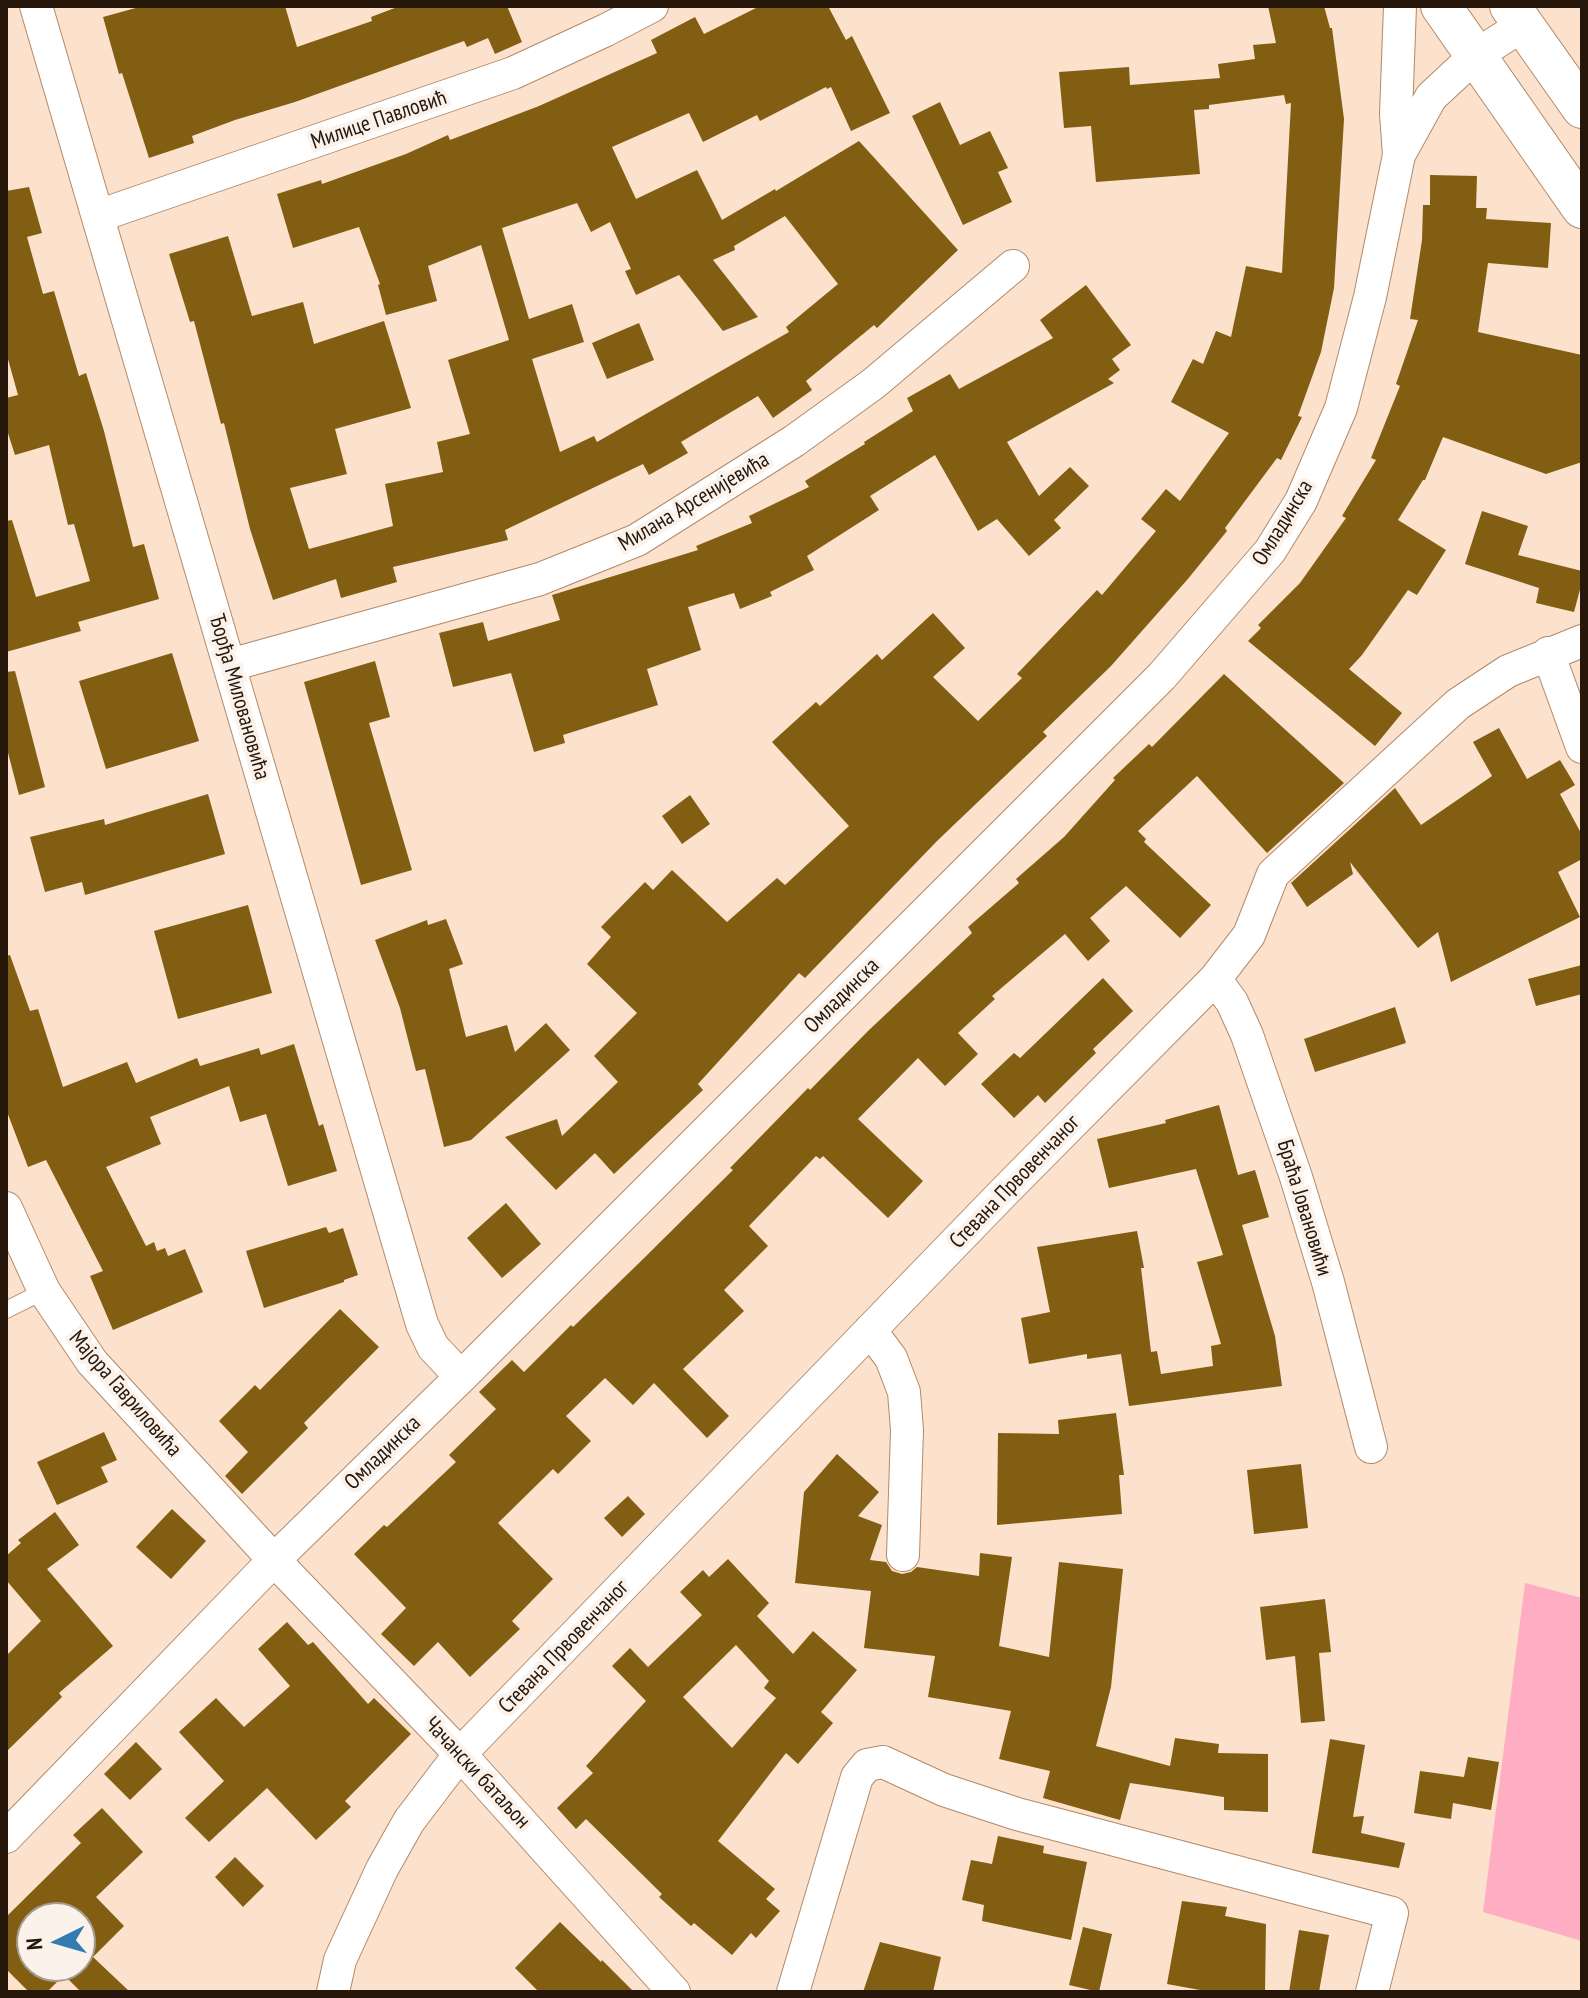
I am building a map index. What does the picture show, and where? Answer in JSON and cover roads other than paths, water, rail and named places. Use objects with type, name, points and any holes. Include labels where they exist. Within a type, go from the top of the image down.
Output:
[{"type":"street","name":"Ђорђа Миловановића","points":[[36,6],[422,1324],[433,1347],[461,1377]]},
{"type":"street","name":"Милице Павловић","points":[[98,216],[513,73],[652,6]]},
{"type":"street","name":"Омладинска","points":[[6,1837],[274,1560],[1162,676],[1270,551],[1301,501],[1341,408],[1370,297],[1399,155],[1396,114],[1400,6]]},
{"type":"street","points":[[1441,6],[1582,208]]},
{"type":"street","points":[[1399,155],[1431,97],[1517,15],[1582,108]]},
{"type":"street","name":"Милана Арсенијевића","points":[[230,665],[540,579],[637,540],[794,441],[862,392],[1013,266]]},
{"type":"street","name":"Стевана Првовенчаног","points":[[333,1992],[340,1960],[382,1869],[409,1821],[460,1754],[1215,979],[1249,935],[1273,874],[1458,704],[1508,671],[1582,641]]},
{"type":"street","points":[[1548,653],[1582,747]]},
{"type":"street","name":"Браћа Јовановићи","points":[[1215,979],[1232,1002],[1247,1035],[1296,1177],[1328,1282],[1371,1447]]},
{"type":"street","name":"Мајора Гавриловића","points":[[6,1208],[44,1291],[92,1362],[274,1560]]},
{"type":"street","points":[[870,1330],[895,1366],[905,1402],[903,1555]]},
{"type":"street","name":"Чачански батаљон","points":[[274,1560],[460,1754],[674,1992]]},
{"type":"street","points":[[793,1992],[857,1777],[867,1765],[875,1762],[883,1762],[944,1790],[1017,1814],[1392,1913],[1372,1992]]},
{"type":"lane","points":[[6,1310],[44,1291]]}]
